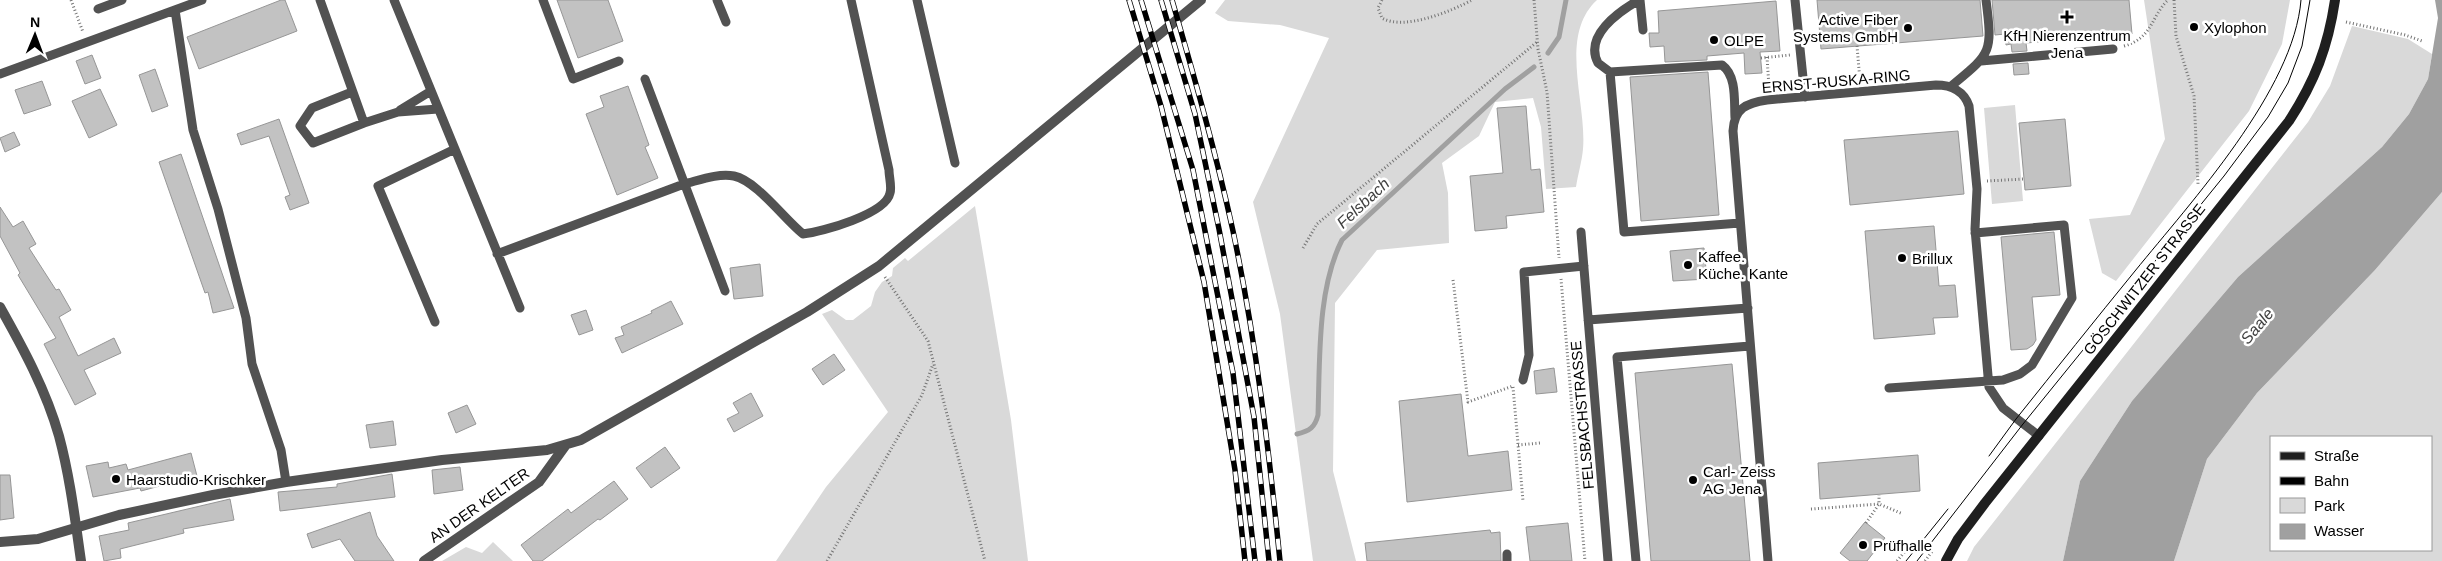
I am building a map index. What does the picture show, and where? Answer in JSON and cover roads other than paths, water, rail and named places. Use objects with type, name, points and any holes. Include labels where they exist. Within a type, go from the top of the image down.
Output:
[{"type":"main road","name":"GÖSCHWITZER STRASSE","points":[[1946,561],[1958,539],[2288,121],[2308,91],[2322,60],[2331,31],[2335,0]]},
{"type":"street","points":[[0,542],[38,538],[178,501],[286,482],[565,446],[581,440],[799,317],[879,266],[1201,0]]},
{"type":"street","points":[[0,307],[30,363],[58,435],[71,491],[81,561]]},
{"type":"street","name":"AN DER KELTER","points":[[424,561],[539,482],[565,446]]},
{"type":"lane","points":[[98,9],[122,0]]},
{"type":"lane","points":[[0,74],[141,24],[175,10],[187,2],[202,0]]},
{"type":"lane","points":[[320,0],[364,123]]},
{"type":"lane","points":[[394,0],[520,308]]},
{"type":"lane","points":[[543,0],[573,79],[619,61]]},
{"type":"lane","points":[[717,0],[726,22]]},
{"type":"lane","points":[[498,254],[684,184],[714,176],[735,176],[751,184],[803,234],[821,232],[881,208],[890,194],[889,170],[851,0]]},
{"type":"lane","points":[[917,0],[955,163]]},
{"type":"lane","points":[[1643,30],[1640,0],[1616,16],[1598,38],[1595,45],[1596,59],[1602,67],[1610,72],[1722,65],[1729,72],[1731,79],[1735,118],[1733,131],[1740,223],[1768,561]]},
{"type":"lane","points":[[1795,0],[1805,97]]},
{"type":"lane","points":[[1986,0],[1990,32],[1989,45],[1981,61],[1950,87],[1964,95],[1969,106],[1976,182],[1975,233],[1988,381],[1991,393],[2003,408],[2039,436]]},
{"type":"lane","points":[[175,10],[193,130],[218,209],[246,318],[252,364],[281,450],[286,482]]},
{"type":"lane","points":[[1981,61],[2114,49]]},
{"type":"lane","points":[[1610,72],[1624,232],[1740,223]]},
{"type":"lane","points":[[645,79],[725,290]]},
{"type":"lane","name":"ERNST-RUSKA-RING","points":[[1735,118],[1745,106],[1770,100],[1936,86],[1950,87]]},
{"type":"lane","points":[[398,112],[431,91]]},
{"type":"lane","points":[[352,92],[312,108],[300,126],[313,143],[398,112],[438,109]]},
{"type":"lane","points":[[435,322],[378,186],[455,149]]},
{"type":"lane","points":[[1890,388],[1988,381],[2013,377],[2032,365],[2072,298],[2064,225],[1975,233]]},
{"type":"lane","name":"FELSBACHSTRASSE","points":[[1581,232],[1608,561]]},
{"type":"lane","points":[[1523,380],[1530,356],[1524,272],[1584,266]]},
{"type":"lane","points":[[1588,320],[1748,308]]},
{"type":"lane","points":[[1636,561],[1617,357],[1750,346]]},
{"type":"water","name":"Saale","points":[[2435,0],[2442,0],[2442,192],[2375,270],[2257,393],[2207,459],[2174,561],[2063,561],[2080,481],[2132,401],[2238,277],[2382,147],[2409,114],[2428,79],[2438,18]]},
{"type":"waterway","name":"Felsbach","points":[[1548,53],[1559,37],[1566,0]]},
{"type":"waterway","name":"Felsbach","points":[[1297,434],[1311,428],[1318,415],[1321,325],[1324,302],[1334,259],[1342,240],[1505,89],[1534,67]]},
{"type":"tram line","points":[[1989,456],[2016,419],[2184,212],[2236,143],[2260,107],[2280,71],[2294,35],[2301,0]]},
{"type":"tram line","points":[[1917,561],[2023,424],[2224,176],[2268,117],[2288,83],[2302,46],[2310,0]]},
{"type":"tram line","points":[[1906,561],[1948,509]]},
{"type":"railway","points":[[1129,0],[1161,106],[1204,282],[1235,470],[1245,561]]},
{"type":"railway","points":[[1141,0],[1193,170],[1233,373],[1255,561]]},
{"type":"railway","points":[[1161,0],[1195,114],[1219,229],[1254,417],[1269,561]]},
{"type":"railway","points":[[1172,0],[1212,144],[1241,272],[1261,396],[1280,561]]},
{"type":"place","name":"KfH Nierenzentrum Jena","points":[[2067,17]]},
{"type":"place","name":"Xylophon","points":[[2194,27]]},
{"type":"place","name":"Active Fiber Systems GmbH","points":[[1908,28]]},
{"type":"place","name":"OLPE","points":[[1714,40]]},
{"type":"place","name":"Brillux","points":[[1902,258]]},
{"type":"place","name":"Kaffee. Küche. Kante","points":[[1688,265]]},
{"type":"place","name":"Haarstudio-Krischker","points":[[116,479]]},
{"type":"place","name":"Carl- Zeiss AG Jena","points":[[1693,480]]},
{"type":"place","name":"Prüfhalle","points":[[1863,545]]}]
